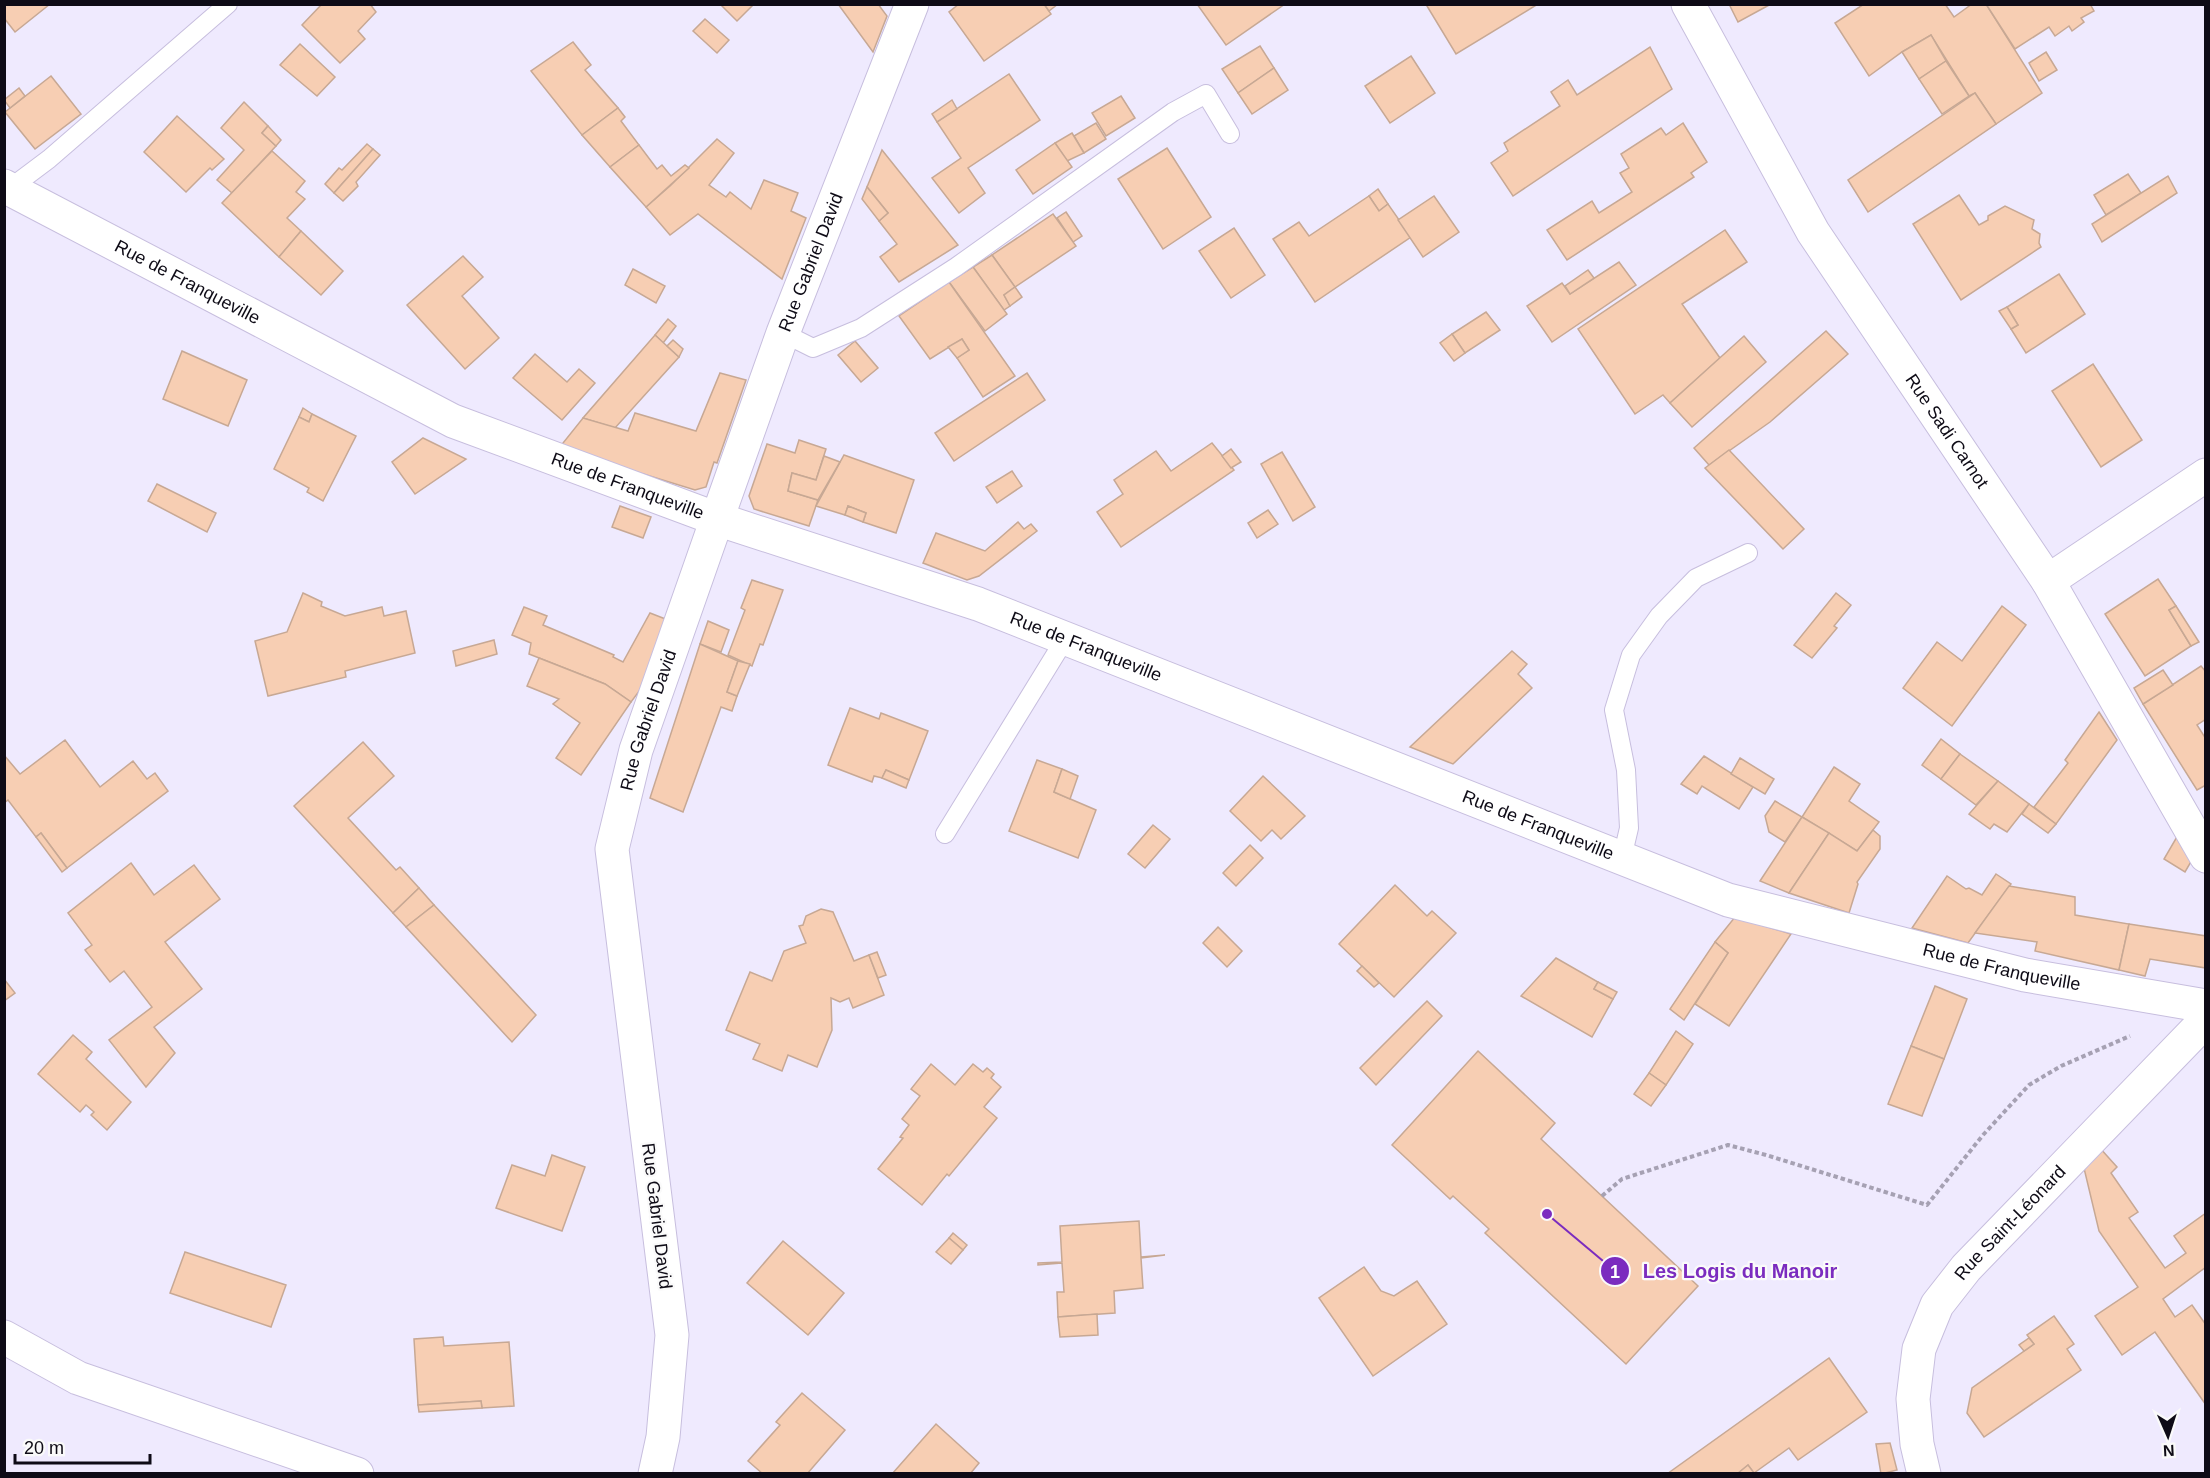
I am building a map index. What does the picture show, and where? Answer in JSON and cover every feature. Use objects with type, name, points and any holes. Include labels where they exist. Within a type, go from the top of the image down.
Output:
[{"type":"street","name":"Rue Gabriel David","points":[[656,1473],[663,1437],[672,1335],[612,849],[636,750],[783,333],[912,4]]},
{"type":"street","name":"Rue Sadi Carnot","points":[[1688,4],[1813,232],[2048,581],[2205,856]]},
{"type":"street","name":"Rue de Franqueville","points":[[7,187],[453,421],[717,519],[978,604],[1728,900],[2025,975],[2205,1006]]},
{"type":"street","points":[[2048,581],[2205,475]]},
{"type":"street","name":"Rue Saint-Léonard","points":[[1924,1473],[1917,1444],[1913,1399],[1919,1349],[1937,1305],[1966,1268],[2205,1020]]},
{"type":"street","points":[[4,1337],[78,1378],[357,1473]]},
{"type":"lane","points":[[7,187],[49,159],[228,4]]},
{"type":"lane","points":[[783,333],[813,348],[861,328],[956,267],[1173,112],[1206,94],[1230,134]]},
{"type":"lane","points":[[1622,858],[1629,828],[1626,770],[1614,710],[1631,655],[1659,616],[1696,578],[1748,553]]},
{"type":"lane","points":[[945,834],[1065,639]]},
{"type":"path","points":[[1602,1196],[1622,1179],[1728,1145],[1927,1205],[1983,1135],[2029,1085],[2061,1066],[2143,1030],[2150,1022],[2154,999]]},
{"type":"building","points":[[4,4],[50,4],[15,32],[4,18]]},
{"type":"building","points":[[322,4],[370,4],[376,12],[358,31],[365,39],[340,63],[302,25]]},
{"type":"building","points":[[720,4],[754,4],[737,21]]},
{"type":"building","points":[[838,4],[878,4],[887,16],[873,52]]},
{"type":"building","points":[[959,4],[1044,4],[1051,14],[984,61],[949,12]]},
{"type":"building","points":[[1044,4],[1058,4],[1049,11]]},
{"type":"building","points":[[1197,4],[1285,4],[1226,45]]},
{"type":"building","points":[[1429,4],[1538,4],[1456,54],[1427,6]]},
{"type":"building","points":[[1729,4],[1771,4],[1738,22]]},
{"type":"building","points":[[1864,4],[1945,4],[1954,17],[1972,4],[1986,4],[2042,93],[1996,124],[1975,93],[1969,96],[1931,35],[1902,52],[1869,76],[1835,23]]},
{"type":"building","points":[[1986,4],[2090,4],[2094,11],[2081,18],[2084,22],[2072,31],[2069,26],[2055,36],[2049,27],[2015,49]]},
{"type":"building","points":[[705,19],[729,40],[717,53],[693,31]]},
{"type":"building","points":[[1931,35],[1946,61],[1919,79],[1902,52]]},
{"type":"building","points":[[573,42],[591,65],[585,70],[618,108],[582,135],[531,71]]},
{"type":"building","points":[[300,44],[335,77],[317,96],[280,65]]},
{"type":"building","points":[[1260,46],[1274,68],[1238,93],[1222,69]]},
{"type":"building","points":[[1650,47],[1672,89],[1513,196],[1491,163],[1508,151],[1504,143],[1560,106],[1551,92],[1568,80],[1577,95]]},
{"type":"building","points":[[2046,52],[2057,70],[2039,81],[2029,63]]},
{"type":"building","points":[[1411,56],[1435,93],[1390,123],[1365,86]]},
{"type":"building","points":[[1946,61],[1969,96],[1942,114],[1919,79]]},
{"type":"building","points":[[1274,68],[1288,90],[1252,114],[1238,93]]},
{"type":"building","points":[[1009,74],[1040,120],[968,168],[985,193],[959,213],[932,178],[961,158],[937,122]]},
{"type":"building","points":[[51,76],[81,114],[35,149],[5,112]]},
{"type":"building","points":[[19,88],[25,96],[10,108],[4,100]]},
{"type":"building","points":[[1975,93],[1996,124],[1868,212],[1848,180]]},
{"type":"building","points":[[1121,96],[1135,118],[1106,136],[1092,113]]},
{"type":"building","points":[[952,100],[957,109],[937,122],[932,114]]},
{"type":"building","points":[[244,102],[268,126],[262,133],[276,146],[232,193],[217,180],[244,150],[221,128]]},
{"type":"building","points":[[618,108],[625,117],[621,121],[639,145],[610,167],[582,135]]},
{"type":"building","points":[[177,116],[224,159],[212,170],[210,168],[186,192],[144,152]]},
{"type":"building","points":[[1096,123],[1106,139],[1084,153],[1074,136]]},
{"type":"building","points":[[1683,123],[1707,162],[1691,173],[1694,177],[1567,260],[1547,230],[1592,201],[1599,213],[1632,192],[1620,173],[1629,168],[1621,154],[1661,128],[1666,135]]},
{"type":"building","points":[[268,126],[281,140],[276,146],[262,133]]},
{"type":"building","points":[[1072,133],[1084,153],[1067,161],[1055,143]]},
{"type":"building","points":[[717,139],[734,153],[709,185],[726,197],[730,192],[751,209],[764,180],[798,193],[791,211],[806,218],[782,279],[698,214],[670,235],[646,207]]},
{"type":"building","points":[[1055,143],[1072,167],[1033,194],[1016,170]]},
{"type":"building","points":[[367,144],[373,149],[334,193],[325,184],[339,168],[342,170]]},
{"type":"building","points":[[639,145],[657,169],[662,165],[671,176],[685,165],[689,168],[646,207],[610,167]]},
{"type":"building","points":[[1167,148],[1211,217],[1163,249],[1118,179]]},
{"type":"building","points":[[373,149],[380,155],[356,182],[358,186],[343,201],[334,193]]},
{"type":"building","points":[[882,150],[958,245],[899,282],[880,257],[897,244],[879,221],[888,213],[867,187]]},
{"type":"building","points":[[272,151],[305,181],[296,192],[305,199],[287,218],[301,231],[279,257],[222,203]]},
{"type":"building","points":[[2128,174],[2141,193],[2106,215],[2094,195]]},
{"type":"building","points":[[2168,176],[2177,193],[2102,242],[2092,224]]},
{"type":"building","points":[[867,187],[888,213],[879,221],[862,199]]},
{"type":"building","points":[[1378,189],[1388,204],[1379,211],[1369,196]]},
{"type":"building","points":[[1959,195],[1979,225],[1988,220],[1988,216],[2005,206],[2034,220],[2032,229],[2040,234],[2041,247],[1961,300],[1913,224]]},
{"type":"building","points":[[1369,196],[1379,211],[1388,204],[1411,237],[1315,302],[1273,239],[1299,222],[1309,236]]},
{"type":"building","points":[[1434,196],[1459,232],[1423,257],[1398,220]]},
{"type":"building","points":[[1066,212],[1082,236],[1073,242],[1057,218]]},
{"type":"building","points":[[1053,214],[1076,246],[1015,287],[992,255]]},
{"type":"building","points":[[1234,228],[1265,275],[1231,298],[1199,251]]},
{"type":"building","points":[[1725,230],[1747,262],[1682,304],[1720,358],[1670,403],[1663,395],[1635,414],[1578,329]]},
{"type":"building","points":[[301,231],[343,271],[321,295],[279,257]]},
{"type":"building","points":[[992,255],[1015,287],[1004,295],[1010,306],[1004,310],[973,267]]},
{"type":"building","points":[[463,256],[483,277],[462,296],[499,338],[465,369],[407,305]]},
{"type":"building","points":[[1619,262],[1636,285],[1552,342],[1527,306],[1562,283],[1570,294]]},
{"type":"building","points":[[973,267],[1007,314],[985,331],[949,282]]},
{"type":"building","points":[[633,269],[665,286],[656,303],[625,285]]},
{"type":"building","points":[[1588,270],[1594,278],[1570,294],[1565,286]]},
{"type":"building","points":[[2059,274],[2085,314],[2026,353],[2011,329],[2018,325],[2007,307]]},
{"type":"building","points":[[949,282],[1015,376],[983,397],[957,358],[969,350],[962,339],[930,359],[899,316]]},
{"type":"building","points":[[1015,287],[1022,297],[1010,306],[1004,295]]},
{"type":"building","points":[[2007,307],[2018,325],[2011,329],[1999,311]]},
{"type":"building","points":[[1486,312],[1500,330],[1465,353],[1452,334]]},
{"type":"building","points":[[668,319],[676,326],[663,343],[655,335]]},
{"type":"building","points":[[1826,331],[1848,354],[1770,422],[1709,465],[1694,448]]},
{"type":"building","points":[[1452,334],[1465,353],[1454,361],[1440,343]]},
{"type":"building","points":[[655,335],[679,357],[615,428],[583,418]]},
{"type":"building","points":[[1744,336],[1766,362],[1692,427],[1670,403]]},
{"type":"building","points":[[962,339],[969,350],[957,358],[948,347]]},
{"type":"building","points":[[673,340],[683,349],[679,357],[667,346]]},
{"type":"building","points":[[855,341],[878,368],[861,382],[838,355]]},
{"type":"building","points":[[182,351],[247,380],[228,426],[163,399]]},
{"type":"building","points":[[535,354],[567,382],[579,369],[595,383],[562,420],[513,378]]},
{"type":"building","points":[[2093,364],[2142,440],[2101,467],[2052,391]]},
{"type":"building","points":[[720,373],[746,380],[717,463],[714,462],[706,487],[695,490],[559,448],[583,418],[628,431],[635,413],[696,431]]},
{"type":"building","points":[[1027,373],[1045,400],[954,461],[935,433]]},
{"type":"building","points":[[303,408],[312,414],[309,422],[299,417]]},
{"type":"building","points":[[312,414],[356,436],[323,501],[307,492],[309,488],[274,469],[299,417],[309,422]]},
{"type":"building","points":[[423,438],[466,459],[415,494],[392,462]]},
{"type":"building","points":[[799,440],[826,449],[816,480],[792,473],[788,491],[818,500],[809,526],[754,509],[749,496],[767,444],[795,453]]},
{"type":"building","points":[[1212,443],[1234,470],[1121,547],[1097,512],[1123,494],[1114,480],[1156,451],[1171,471]]},
{"type":"building","points":[[1231,449],[1241,462],[1231,468],[1222,456]]},
{"type":"building","points":[[1729,450],[1804,529],[1783,549],[1705,468]]},
{"type":"building","points":[[1282,452],[1315,507],[1293,521],[1261,464]]},
{"type":"building","points":[[844,455],[914,480],[896,533],[863,522],[866,513],[848,506],[845,515],[816,506]]},
{"type":"building","points":[[824,456],[840,462],[818,500],[788,491],[792,473],[816,480]]},
{"type":"building","points":[[1012,471],[1022,486],[997,503],[986,487]]},
{"type":"building","points":[[157,484],[216,513],[207,532],[148,501]]},
{"type":"building","points":[[620,506],[651,517],[643,538],[612,527]]},
{"type":"building","points":[[848,506],[866,513],[863,522],[845,515]]},
{"type":"building","points":[[1268,510],[1278,524],[1257,538],[1248,523]]},
{"type":"building","points":[[1018,522],[1024,529],[1031,524],[1037,531],[979,576],[967,580],[923,563],[936,533],[985,551]]},
{"type":"building","points":[[2158,579],[2176,606],[2169,610],[2191,646],[2145,676],[2105,614]]},
{"type":"building","points":[[752,580],[783,590],[763,645],[760,644],[752,666],[728,655],[745,610],[741,608]]},
{"type":"building","points":[[303,593],[322,602],[321,606],[345,616],[382,607],[384,616],[406,611],[415,653],[345,671],[346,677],[268,696],[255,641],[287,632]]},
{"type":"building","points":[[1836,593],[1851,605],[1834,626],[1837,628],[1812,658],[1794,645]]},
{"type":"building","points":[[2002,606],[2026,625],[1952,726],[1903,688],[1937,642],[1962,661]]},
{"type":"building","points":[[2176,606],[2199,642],[2191,646],[2169,610]]},
{"type":"building","points":[[524,607],[547,616],[543,625],[614,655],[613,657],[623,662],[650,613],[668,620],[646,682],[631,702],[605,684],[529,654],[531,643],[512,635]]},
{"type":"building","points":[[708,621],[729,630],[721,652],[700,644]]},
{"type":"building","points":[[494,640],[497,654],[456,666],[453,651]]},
{"type":"building","points":[[700,644],[738,661],[727,692],[737,696],[732,711],[721,707],[683,812],[650,798]]},
{"type":"building","points":[[1512,651],[1527,664],[1518,674],[1532,688],[1453,764],[1410,747]]},
{"type":"building","points":[[539,658],[605,684],[631,702],[581,775],[556,758],[580,723],[553,704],[559,699],[527,686]]},
{"type":"building","points":[[738,661],[750,664],[737,696],[727,692]]},
{"type":"building","points":[[2201,666],[2206,672],[2206,719],[2197,725],[2206,739],[2206,785],[2197,790],[2143,704]]},
{"type":"building","points":[[2163,670],[2173,685],[2143,704],[2134,688]]},
{"type":"building","points":[[850,708],[879,719],[881,713],[928,731],[909,780],[886,770],[882,778],[874,776],[872,782],[828,765]]},
{"type":"building","points":[[2099,712],[2117,740],[2056,824],[2034,807],[2068,763],[2065,760]]},
{"type":"building","points":[[1941,739],[1960,754],[1941,779],[1922,765]]},
{"type":"building","points":[[65,740],[100,787],[133,761],[147,779],[155,773],[168,791],[67,868],[41,833],[36,837],[8,800],[4,803],[4,755],[20,774]]},
{"type":"building","points":[[363,742],[394,776],[348,818],[396,870],[400,867],[419,888],[393,913],[294,806]]},
{"type":"building","points":[[1960,754],[1998,781],[1976,805],[1941,779]]},
{"type":"building","points":[[1704,756],[1753,787],[1739,809],[1702,786],[1697,794],[1681,784]]},
{"type":"building","points":[[1740,758],[1774,779],[1765,794],[1731,774]]},
{"type":"building","points":[[1037,760],[1062,769],[1054,792],[1096,810],[1078,858],[1009,831]]},
{"type":"building","points":[[1834,767],[1860,784],[1849,801],[1879,822],[1857,851],[1802,817]]},
{"type":"building","points":[[1062,769],[1078,776],[1070,799],[1054,792]]},
{"type":"building","points":[[886,770],[909,780],[906,788],[882,778]]},
{"type":"building","points":[[1263,776],[1305,816],[1281,839],[1272,830],[1261,841],[1230,811]]},
{"type":"building","points":[[1998,781],[2029,804],[2007,832],[1994,824],[1990,829],[1969,814]]},
{"type":"building","points":[[1775,801],[1802,817],[1785,842],[1769,832],[1765,816]]},
{"type":"building","points":[[2029,804],[2056,824],[2048,833],[2022,814]]},
{"type":"building","points":[[1802,817],[1829,833],[1789,893],[1760,881]]},
{"type":"building","points":[[1153,825],[1170,839],[1145,868],[1128,854]]},
{"type":"building","points":[[1873,830],[1880,836],[1880,849],[1857,882],[1849,913],[1789,893],[1829,833],[1857,851]]},
{"type":"building","points":[[41,833],[67,868],[62,872],[36,837]]},
{"type":"building","points":[[2178,835],[2192,860],[2185,872],[2164,859]]},
{"type":"building","points":[[1250,845],[1263,858],[1236,886],[1223,873]]},
{"type":"building","points":[[131,863],[154,895],[194,865],[220,899],[165,942],[202,989],[154,1027],[175,1053],[146,1087],[109,1040],[152,1007],[124,971],[110,982],[85,950],[92,945],[68,913]]},
{"type":"building","points":[[1996,874],[2011,884],[1968,943],[1912,928],[1947,876],[1966,889],[1969,888],[1982,895]]},
{"type":"building","points":[[1395,885],[1427,916],[1432,911],[1456,933],[1394,997],[1339,944]]},
{"type":"building","points":[[2009,886],[2075,897],[2075,915],[2129,924],[2119,970],[2035,951],[2037,942],[1975,933]]},
{"type":"building","points":[[419,888],[434,905],[406,927],[393,913]]},
{"type":"building","points":[[434,905],[536,1015],[512,1042],[406,927]]},
{"type":"building","points":[[821,909],[833,912],[854,961],[869,955],[884,995],[853,1008],[849,998],[840,1002],[831,998],[832,1030],[817,1067],[788,1055],[782,1071],[753,1059],[760,1044],[726,1030],[750,972],[772,981],[784,951],[806,943],[799,926],[803,925],[806,916]]},
{"type":"building","points":[[1735,917],[1791,934],[1729,1026],[1695,1004],[1728,953],[1715,942]]},
{"type":"building","points":[[2129,924],[2206,936],[2206,968],[2150,959],[2145,976],[2119,970]]},
{"type":"building","points":[[1218,927],[1242,951],[1227,967],[1203,943]]},
{"type":"building","points":[[1715,942],[1728,953],[1684,1020],[1670,1009]]},
{"type":"building","points":[[877,952],[886,975],[878,978],[869,955]]},
{"type":"building","points":[[1556,958],[1598,982],[1594,989],[1613,999],[1592,1037],[1521,996]]},
{"type":"building","points":[[1362,966],[1379,983],[1374,987],[1357,971]]},
{"type":"building","points":[[4,979],[15,993],[4,1001]]},
{"type":"building","points":[[1598,982],[1617,992],[1613,999],[1594,989]]},
{"type":"building","points":[[1935,986],[1967,999],[1944,1059],[1911,1046]]},
{"type":"building","points":[[1427,1001],[1442,1016],[1376,1085],[1360,1068]]},
{"type":"building","points":[[1676,1031],[1693,1044],[1666,1085],[1649,1073]]},
{"type":"building","points":[[73,1035],[92,1052],[86,1059],[131,1102],[107,1130],[91,1115],[94,1112],[86,1105],[80,1112],[38,1074]]},
{"type":"building","points":[[1911,1046],[1944,1059],[1922,1116],[1888,1104]]},
{"type":"building","points":[[1478,1051],[1555,1123],[1541,1139],[1698,1286],[1626,1364],[1485,1233],[1489,1229],[1453,1196],[1450,1199],[1392,1145]]},
{"type":"building","points":[[931,1064],[955,1085],[973,1064],[983,1072],[987,1068],[994,1074],[991,1078],[1001,1087],[984,1107],[997,1118],[922,1205],[878,1169],[903,1138],[900,1137],[909,1125],[902,1119],[920,1096],[911,1089]]},
{"type":"building","points":[[1649,1073],[1666,1085],[1651,1106],[1634,1094]]},
{"type":"building","points":[[2099,1147],[2117,1167],[2111,1173],[2138,1212],[2129,1218],[2165,1268],[2186,1253],[2174,1236],[2206,1213],[2206,1267],[2163,1299],[2175,1317],[2192,1305],[2206,1325],[2206,1405],[2155,1332],[2122,1355],[2095,1316],[2138,1287],[2099,1231],[2083,1164]]},
{"type":"building","points":[[552,1155],[585,1167],[562,1231],[496,1208],[512,1165],[545,1176]]},
{"type":"building","points":[[1139,1221],[1141,1257],[1165,1255],[1141,1258],[1143,1288],[1114,1291],[1115,1313],[1058,1317],[1057,1292],[1064,1292],[1062,1263],[1038,1265],[1038,1263],[1062,1262],[1060,1226]]},
{"type":"building","points":[[953,1233],[967,1245],[963,1250],[949,1238]]},
{"type":"building","points":[[949,1238],[963,1250],[951,1264],[936,1252]]},
{"type":"building","points":[[783,1241],[844,1293],[808,1335],[747,1283]]},
{"type":"building","points":[[185,1252],[286,1285],[271,1327],[170,1293]]},
{"type":"building","points":[[1364,1267],[1381,1291],[1394,1296],[1417,1281],[1447,1324],[1373,1376],[1319,1298]]},
{"type":"building","points":[[1097,1314],[1098,1335],[1060,1337],[1058,1317]]},
{"type":"building","points":[[2054,1316],[2074,1344],[2067,1349],[2081,1370],[1984,1437],[1967,1413],[1972,1388],[2034,1344],[2027,1335]]},
{"type":"building","points":[[443,1337],[444,1346],[509,1342],[514,1406],[482,1408],[481,1401],[418,1405],[414,1339]]},
{"type":"building","points":[[2029,1338],[2034,1344],[2024,1351],[2019,1345]]},
{"type":"building","points":[[1829,1358],[1867,1412],[1798,1460],[1789,1448],[1754,1473],[1748,1465],[1737,1474],[1667,1474]]},
{"type":"building","points":[[802,1393],[845,1430],[807,1474],[763,1474],[748,1461],[780,1425],[776,1422]]},
{"type":"building","points":[[481,1401],[482,1408],[419,1412],[418,1405]]},
{"type":"building","points":[[936,1424],[979,1463],[970,1474],[892,1474]]},
{"type":"building","points":[[1890,1443],[1897,1470],[1881,1474],[1876,1444]]},
{"type":"building","points":[[1748,1465],[1754,1473],[1737,1474]]},
{"type":"place","name":"Les Logis du Manoir","points":[[1547,1214]]}]
